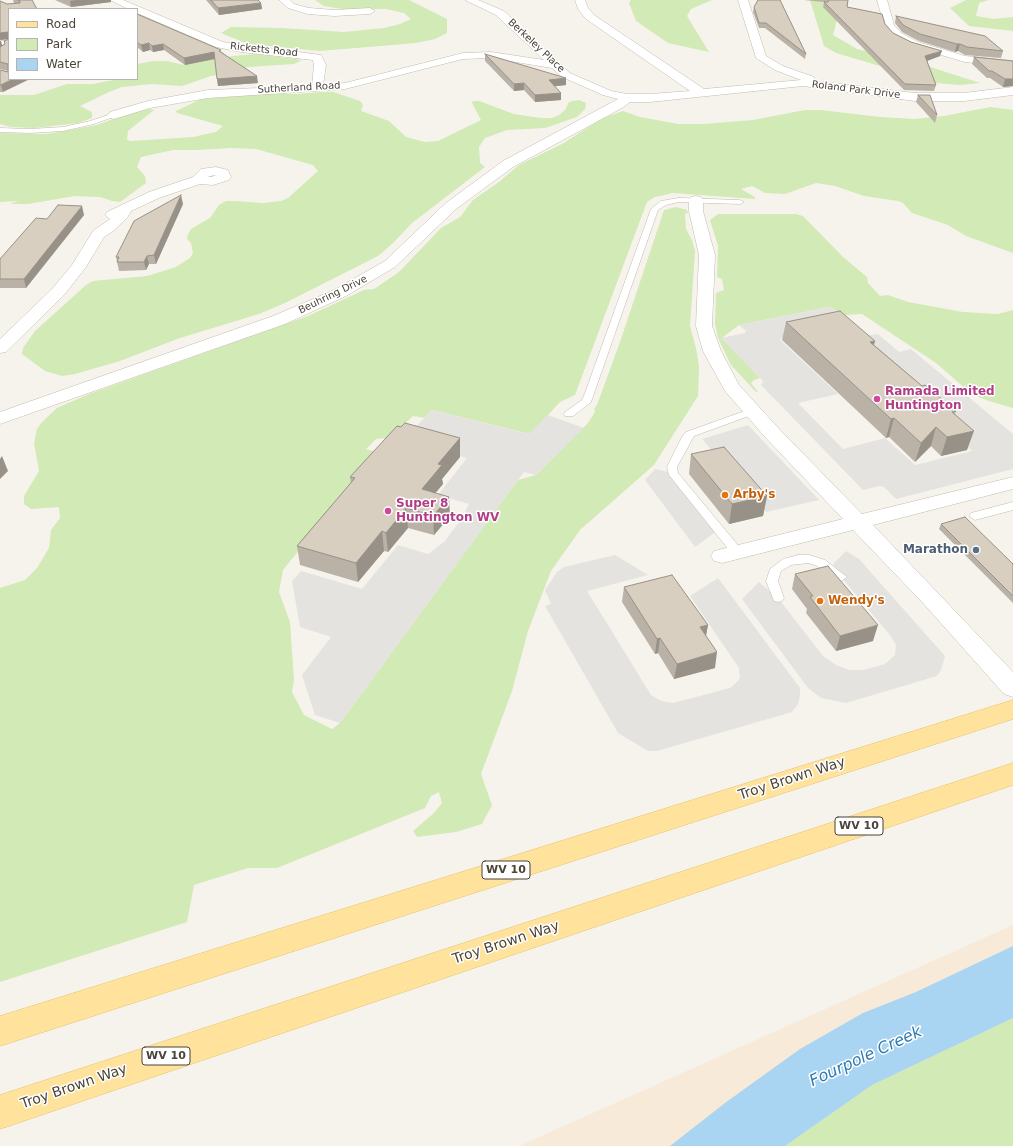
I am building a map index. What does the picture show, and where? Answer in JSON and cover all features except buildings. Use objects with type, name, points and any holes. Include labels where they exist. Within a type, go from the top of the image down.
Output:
[{"type":"main road","name":"Troy Brown Way","points":[[0,1031],[1013,709]]},
{"type":"main road","name":"Troy Brown Way","points":[[0,1112],[1013,774]]},
{"type":"street","name":"Ricketts Road","points":[[115,0],[135,8]]},
{"type":"street","points":[[284,0],[291,6],[308,11],[334,13],[370,11]]},
{"type":"street","name":"Berkeley Place","points":[[470,0],[500,14],[555,65],[574,79],[607,93],[627,98]]},
{"type":"street","points":[[580,0],[583,9],[590,18],[700,92]]},
{"type":"street","points":[[743,0],[761,58],[764,75],[761,87]]},
{"type":"street","points":[[882,0],[889,26],[897,35],[914,44],[958,57],[1013,64]]},
{"type":"street","name":"Ricketts Road","points":[[138,9],[220,45],[242,49],[317,57],[320,65],[317,89]]},
{"type":"street","points":[[141,24],[161,19]]},
{"type":"street","name":"Sutherland Road","points":[[114,115],[148,105],[208,94],[317,89],[353,84],[435,62],[472,55],[491,55],[555,65]]},
{"type":"street","points":[[761,58],[779,68],[822,84]]},
{"type":"street","name":"Roland Park Drive","points":[[627,98],[650,98],[700,92],[803,84],[822,84],[882,94],[915,97],[964,97],[1013,91]]},
{"type":"street","name":"Beuhring Drive","points":[[0,418],[279,320],[340,293],[390,264],[414,243],[451,206],[508,164],[614,107],[627,98]]},
{"type":"street","points":[[0,348],[62,287],[78,267],[98,234],[108,228],[122,215],[125,209],[159,193],[201,179]]},
{"type":"street","points":[[696,200],[696,211],[707,255],[704,317],[706,333],[712,351],[728,382],[753,411],[859,522],[1013,688]]},
{"type":"street","points":[[729,554],[1013,483]]},
{"type":"lane","points":[[0,130],[30,131],[63,129],[92,123],[114,115]]},
{"type":"lane","points":[[569,414],[586,402],[590,393],[655,209],[658,205],[671,201],[696,200],[740,202]]},
{"type":"lane","points":[[729,554],[673,473],[672,467],[687,436],[753,411]]},
{"type":"lane","points":[[975,516],[1013,506]]},
{"type":"lane","points":[[778,598],[772,581],[776,569],[787,562],[798,559],[809,559],[821,563],[841,577]]},
{"type":"shaded area","points":[[830,307],[845,315],[851,325],[865,336],[878,334],[899,352],[911,349],[1013,434],[1013,469],[896,499],[884,487],[880,486],[863,490],[761,385],[763,382],[762,380],[721,338],[745,333],[746,331],[739,325]],"holes":[[[834,327],[972,451],[915,465],[885,438],[843,449],[798,403],[838,394],[780,340],[782,337]]]},
{"type":"shaded area","points":[[432,410],[529,434],[548,415],[584,428],[536,475],[524,472],[340,723],[315,715],[302,675],[331,637],[300,627],[292,581],[301,571],[362,589],[398,545],[428,554],[445,541],[462,518],[469,504],[438,495],[467,458],[403,440]]},
{"type":"shaded area","points":[[748,425],[819,500],[766,512],[702,439]]},
{"type":"shaded area","points":[[655,469],[673,473],[718,530],[695,547],[645,480]]},
{"type":"shaded area","points":[[846,551],[859,559],[945,656],[941,670],[937,676],[846,703],[821,698],[808,688],[742,599],[759,582],[778,598],[823,656],[836,665],[850,670],[863,670],[885,664],[895,655],[896,645],[890,635],[841,577],[833,564]]},
{"type":"shaded area","points":[[615,555],[648,575],[587,591],[651,695],[661,701],[673,703],[730,688],[738,681],[740,677],[739,668],[690,596],[718,578],[800,688],[798,704],[792,712],[657,751],[648,751],[618,733],[545,606],[551,604],[545,590],[557,572],[564,567]]},
{"type":"shaded area","points":[[1013,925],[1013,1146],[519,1146]]},
{"type":"green space","points":[[315,0],[409,0],[447,19],[447,33],[435,39],[416,43],[320,51],[248,44],[221,33],[231,27],[282,28],[344,32],[384,28],[400,24],[411,19],[404,13],[386,9],[342,9],[324,6]]},
{"type":"green space","points":[[631,0],[712,0],[691,9],[687,16],[709,52],[668,43],[636,21],[629,3]]},
{"type":"green space","points":[[810,0],[832,0],[839,12],[833,35],[857,49],[921,64],[980,83],[960,85],[937,83],[836,53],[824,46]]},
{"type":"green space","points":[[966,0],[989,0],[979,3],[976,16],[994,19],[1013,17],[1013,31],[969,26],[950,8]]},
{"type":"green space","points":[[256,54],[302,60],[294,64],[248,67],[225,74],[211,76],[182,86],[152,84],[122,87],[80,106],[92,112],[92,118],[78,123],[35,128],[11,127],[0,124],[0,95],[34,95],[67,84],[93,84],[114,80],[138,80],[138,64],[153,61],[167,61],[184,65],[233,56]]},
{"type":"green space","points":[[333,92],[360,101],[363,105],[361,111],[389,121],[406,137],[425,142],[438,141],[481,120],[472,103],[473,101],[479,101],[514,114],[541,118],[552,118],[559,115],[565,110],[569,102],[579,100],[586,103],[585,109],[577,117],[545,128],[507,130],[485,138],[479,147],[480,163],[485,167],[412,223],[378,256],[285,303],[259,314],[180,338],[120,361],[75,374],[62,376],[45,371],[22,354],[23,348],[35,331],[86,285],[93,281],[147,276],[176,267],[190,258],[193,253],[191,243],[187,239],[191,229],[210,218],[219,205],[226,201],[263,203],[281,201],[288,198],[318,171],[313,165],[256,149],[231,148],[173,150],[141,157],[137,167],[145,176],[146,183],[120,202],[100,197],[75,196],[28,204],[10,204],[18,201],[0,202],[0,133],[47,134],[97,125],[126,114],[149,109],[154,110],[128,131],[127,140],[193,137],[216,132],[223,126],[177,113],[176,111],[201,99],[264,94]]},
{"type":"green space","points":[[990,107],[1013,110],[1013,253],[966,236],[948,225],[912,213],[903,203],[898,201],[864,196],[835,186],[816,183],[785,194],[765,193],[752,186],[741,189],[755,197],[755,199],[673,193],[655,197],[647,202],[575,395],[560,402],[530,434],[432,410],[424,418],[413,416],[400,428],[407,436],[376,439],[366,449],[379,453],[283,570],[279,592],[290,622],[294,680],[292,692],[304,715],[332,729],[340,723],[518,480],[536,475],[588,423],[595,412],[594,409],[597,405],[620,342],[664,210],[676,207],[687,210],[688,213],[685,214],[686,229],[692,240],[695,251],[690,326],[699,366],[698,396],[654,465],[580,530],[551,571],[528,631],[512,691],[481,774],[492,805],[482,824],[456,832],[417,837],[413,831],[434,813],[442,803],[439,792],[431,796],[425,808],[277,868],[248,868],[194,885],[187,922],[0,982],[0,588],[25,580],[37,568],[49,548],[51,530],[60,518],[59,507],[31,509],[24,504],[24,496],[39,471],[34,443],[37,429],[42,422],[57,408],[89,394],[308,316],[364,290],[374,289],[399,272],[441,228],[460,217],[473,200],[499,182],[519,165],[562,144],[603,118],[623,111],[640,117],[678,124],[704,124],[753,120],[805,110],[821,110],[880,117],[914,119],[944,116]]},
{"type":"green space","points":[[718,214],[796,214],[803,216],[843,257],[867,277],[868,283],[880,296],[888,295],[908,302],[963,312],[998,314],[1013,310],[1013,408],[973,395],[936,363],[862,314],[845,315],[830,307],[739,325],[722,338],[760,378],[751,383],[758,392],[756,392],[731,365],[718,338],[715,324],[716,293],[724,290],[722,279],[717,277],[718,246],[710,220]]},
{"type":"green space","points":[[1013,1018],[1013,1146],[785,1146],[872,1085]]},
{"type":"water","name":"Fourpole Creek","points":[[1013,946],[1013,1018],[872,1085],[785,1146],[670,1146],[725,1103],[800,1049],[863,1013],[916,992]]},
{"type":"place","name":"Ramada Limited Huntington","points":[[877,399]]},
{"type":"place","name":"Arby's","points":[[725,495]]},
{"type":"place","name":"Super 8 Huntington WV","points":[[388,511]]},
{"type":"place","name":"Marathon","points":[[976,550]]},
{"type":"place","name":"Wendy's","points":[[820,601]]}]
